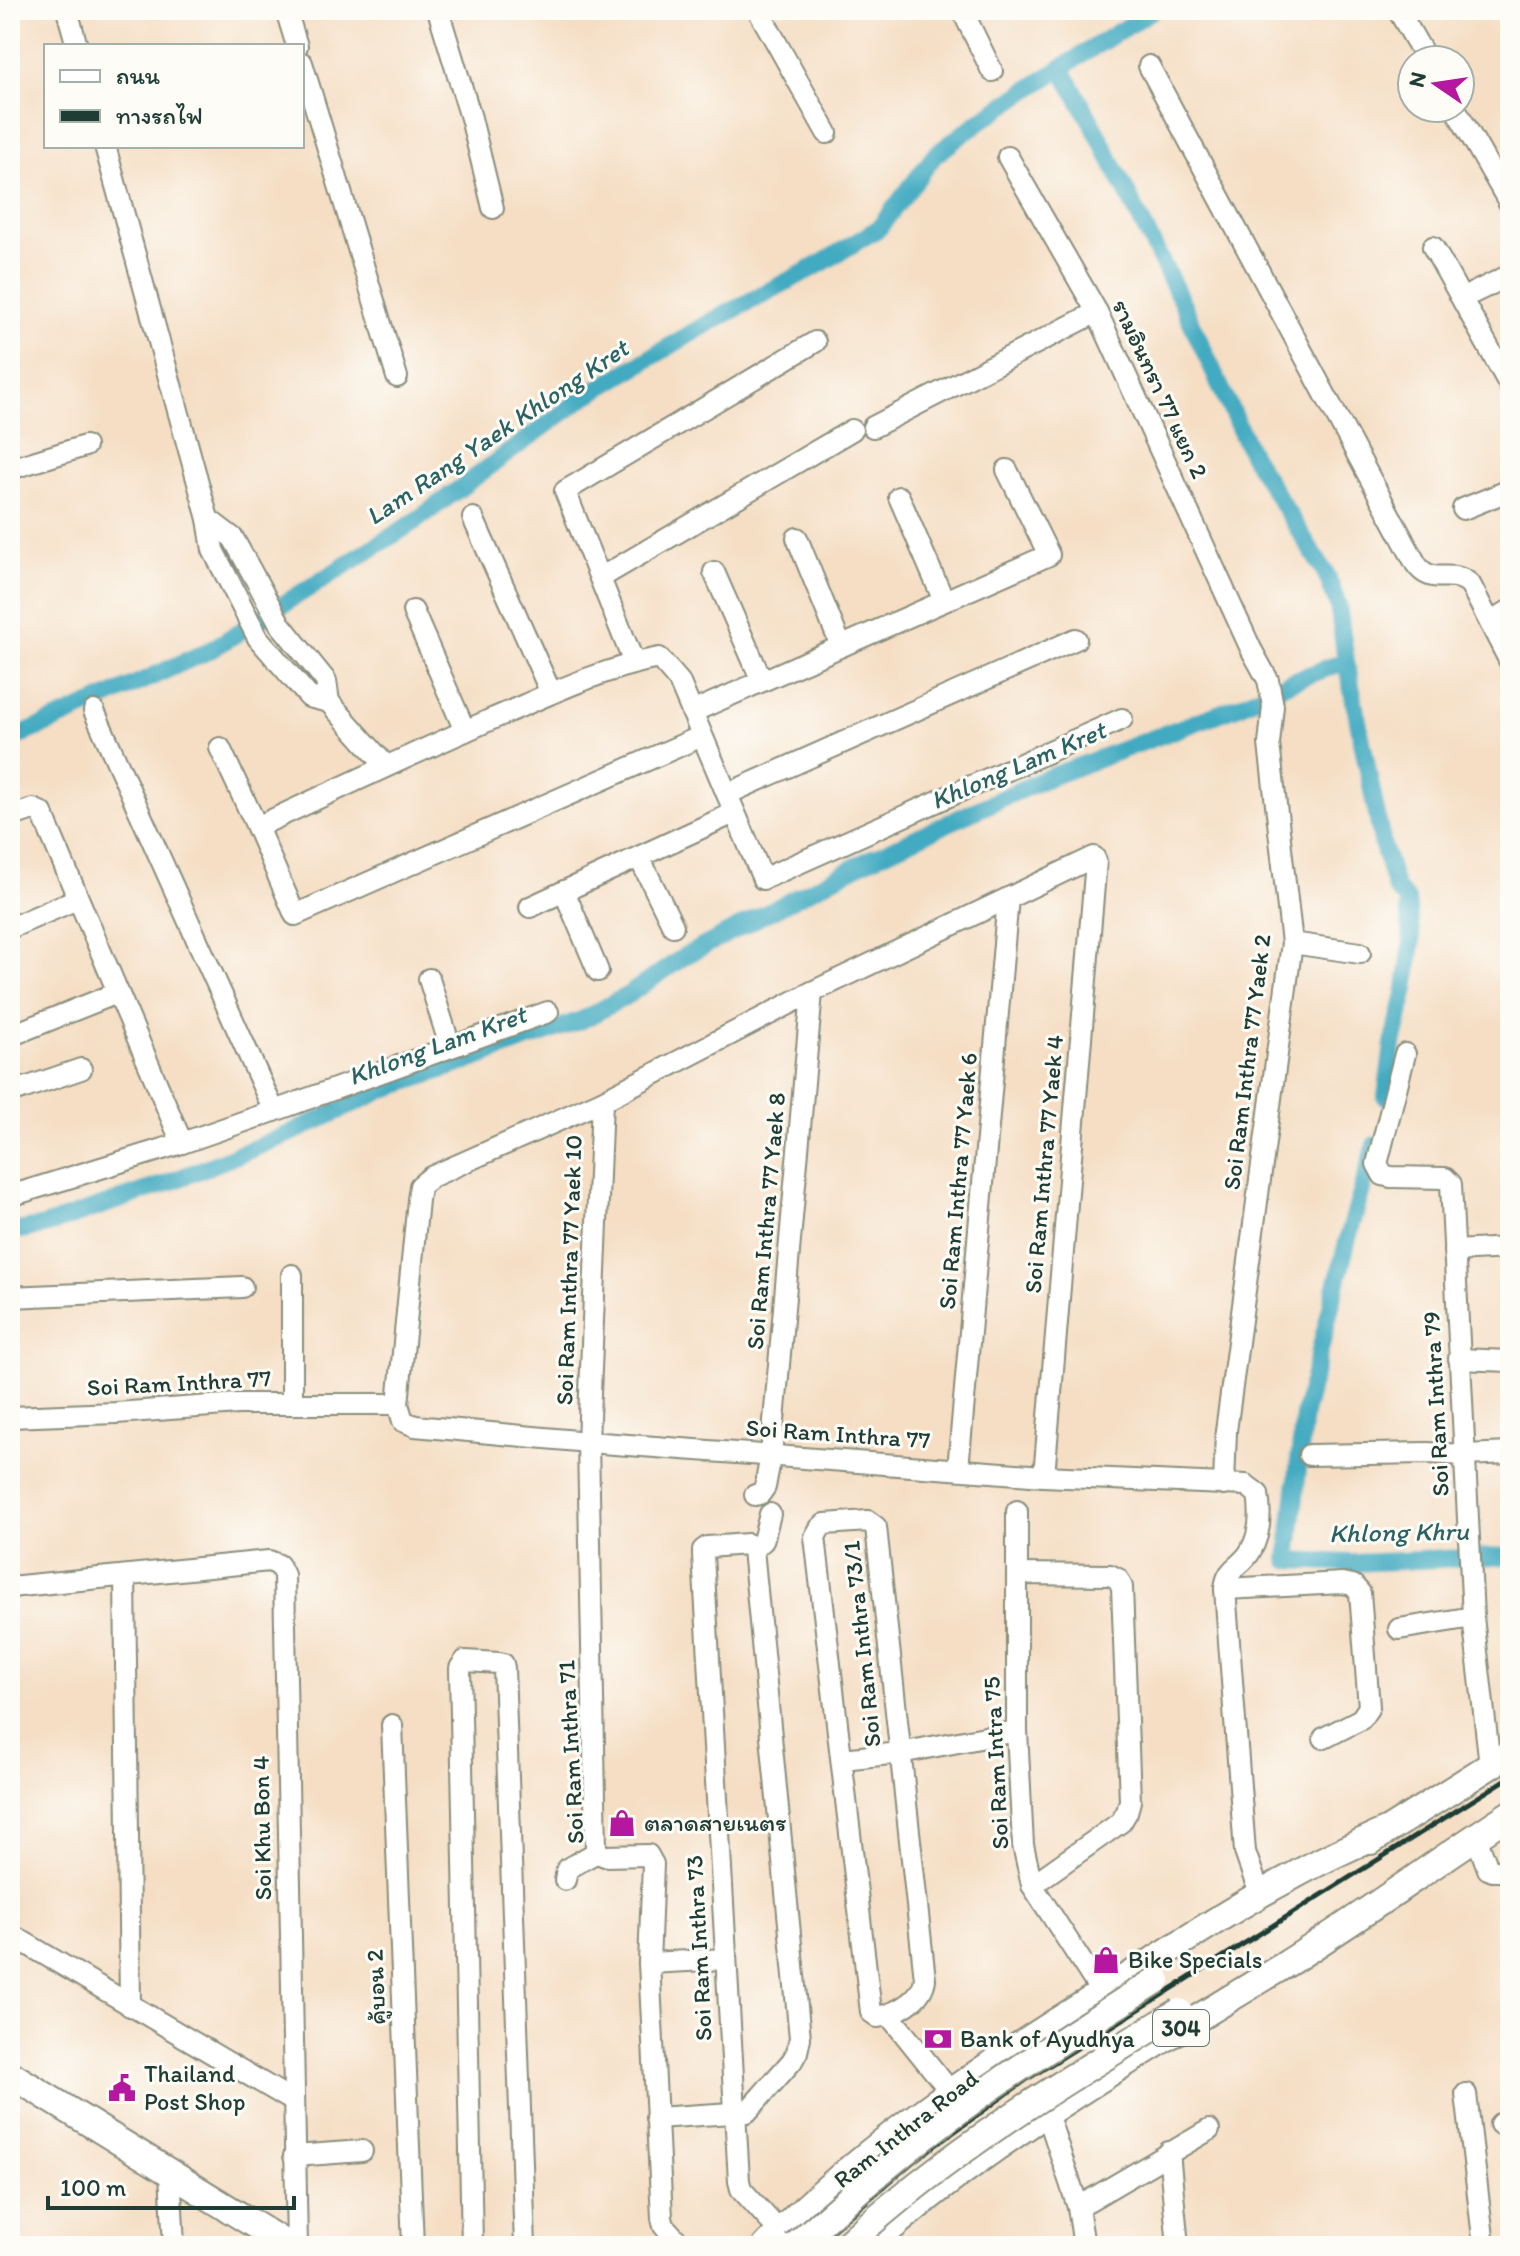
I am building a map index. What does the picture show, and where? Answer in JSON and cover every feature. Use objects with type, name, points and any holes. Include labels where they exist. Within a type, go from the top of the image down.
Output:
[{"type":"main road","name":"Ram Inthra Road","points":[[778,2240],[886,2166],[1033,2058],[1500,1759]]},
{"type":"main road","name":"304","points":[[883,2238],[981,2157],[1341,1930],[1510,1814]]},
{"type":"main road","name":"Ram Inthra Road","points":[[778,2240],[861,2159],[950,2091],[1260,1895],[1331,1855],[1386,1831]]},
{"type":"main road","name":"304","points":[[845,2246],[911,2189],[1068,2079],[1337,1915],[1425,1870]]},
{"type":"main road","points":[[10,2074],[289,2246]]},
{"type":"main road","points":[[861,2159],[856,2184],[858,2199],[883,2238]]},
{"type":"main road","points":[[778,2240],[808,2246]]},
{"type":"street","points":[[67,10],[76,44]]},
{"type":"street","points":[[286,10],[296,44]]},
{"type":"street","points":[[438,10],[471,118],[493,208]]},
{"type":"street","points":[[758,10],[827,133]]},
{"type":"street","points":[[962,10],[992,71]]},
{"type":"street","points":[[1398,10],[1418,44]]},
{"type":"street","points":[[1149,66],[1416,564],[1423,574],[1432,578],[1456,576],[1470,584],[1510,662]]},
{"type":"street","points":[[304,70],[397,377]]},
{"type":"street","points":[[1464,124],[1510,204]]},
{"type":"street","points":[[106,148],[208,519],[213,550],[258,638],[309,697],[329,702]]},
{"type":"street","name":"รามอินทรา 77 แยก 2","points":[[1008,157],[1097,312],[1268,680]]},
{"type":"street","points":[[1433,247],[1510,386]]},
{"type":"street","points":[[1473,293],[1510,275]]},
{"type":"street","points":[[873,427],[1097,312]]},
{"type":"street","points":[[634,663],[565,491],[815,342]]},
{"type":"street","points":[[600,578],[852,430]]},
{"type":"street","points":[[10,469],[85,446]]},
{"type":"street","points":[[692,712],[1049,555],[1007,470]]},
{"type":"street","points":[[1463,509],[1510,490]]},
{"type":"street","points":[[899,497],[944,601]]},
{"type":"street","points":[[473,518],[551,693]]},
{"type":"street","points":[[208,519],[233,538],[280,624],[326,681],[329,702],[386,766]]},
{"type":"street","points":[[797,538],[841,646]]},
{"type":"street","points":[[714,572],[762,681]]},
{"type":"street","points":[[1490,623],[1510,610]]},
{"type":"street","points":[[413,611],[465,731]]},
{"type":"street","points":[[530,907],[639,857],[730,804],[1076,639]]},
{"type":"street","points":[[257,827],[551,693],[634,663],[659,658],[679,681],[763,879],[1122,719]]},
{"type":"street","name":"Soi Ram Inthra 77 Yaek 2","points":[[1224,1485],[1226,1431],[1292,943],[1269,744],[1273,706],[1268,680]]},
{"type":"street","points":[[94,711],[274,1111]]},
{"type":"street","points":[[220,748],[295,915],[702,736]]},
{"type":"street","points":[[10,817],[33,809],[42,813],[182,1143]]},
{"type":"street","points":[[639,857],[673,926]]},
{"type":"street","name":"Soi Ram Inthra 77 Yaek 4","points":[[1008,898],[1094,857],[1096,861],[1044,1476]]},
{"type":"street","points":[[564,891],[598,971]]},
{"type":"street","points":[[398,1404],[420,1186],[431,1177],[602,1101],[812,992],[1008,898]]},
{"type":"street","name":"Soi Ram Inthra 77 Yaek 6","points":[[958,1469],[1008,898]]},
{"type":"street","points":[[10,928],[77,899]]},
{"type":"street","points":[[1292,943],[1360,953]]},
{"type":"street","points":[[429,979],[450,1046]]},
{"type":"street","name":"Soi Ram Inthra 77 Yaek 8","points":[[755,1495],[763,1491],[771,1455],[812,992]]},
{"type":"street","points":[[17,1033],[117,993]]},
{"type":"street","points":[[10,1196],[182,1143],[548,1012]]},
{"type":"street","name":"Soi Ram Inthra 79","points":[[1405,1054],[1377,1164],[1383,1175],[1445,1178],[1451,1184],[1473,1617],[1500,1759]]},
{"type":"street","points":[[10,1093],[81,1069]]},
{"type":"street","name":"Soi Ram Inthra 77 Yaek 10","points":[[588,1442],[602,1101]]},
{"type":"street","points":[[1454,1251],[1510,1248]]},
{"type":"street","points":[[292,1275],[292,1404]]},
{"type":"street","points":[[10,1297],[242,1287]]},
{"type":"street","points":[[1459,1359],[1510,1361]]},
{"type":"street","name":"Soi Ram Inthra 77","points":[[10,1417],[238,1404],[398,1404],[403,1421],[415,1426],[1044,1476],[1246,1485],[1258,1494],[1261,1508],[1259,1531],[1250,1552],[1229,1572],[1225,1589]]},
{"type":"street","name":"Soi Ram Inthra 71","points":[[588,1442],[597,1852],[605,1856],[648,1855],[653,1864],[649,1963],[664,2226],[682,2246]]},
{"type":"street","points":[[1309,1455],[1510,1453]]},
{"type":"street","name":"Soi Ram Intra 75","points":[[1017,1511],[1017,1731],[1023,1845],[1032,1885],[1102,1993]]},
{"type":"street","points":[[656,2118],[747,2112],[792,2061],[800,2038],[753,1549],[763,1541],[770,1514]]},
{"type":"street","name":"Soi Ram Inthra 73/1","points":[[868,1521],[876,1527],[900,1753],[925,1979],[924,1990],[918,1997],[889,2015],[878,2017],[871,2012],[815,1537],[825,1524],[868,1521]]},
{"type":"street","name":"Soi Ram Inthra 73","points":[[753,1549],[748,1544],[707,1547],[703,1550],[739,2181],[741,2189],[778,2240]]},
{"type":"street","name":"Soi Khu Bon 4","points":[[10,1587],[269,1561],[279,1565],[284,1575],[297,2246]]},
{"type":"street","points":[[1018,1574],[1110,1575],[1118,1579],[1122,1587],[1130,1801],[1127,1812],[1121,1822],[1032,1885]]},
{"type":"street","points":[[125,1576],[130,2006]]},
{"type":"street","points":[[1260,1895],[1245,1852],[1225,1589],[1342,1583],[1353,1585],[1360,1593],[1369,1707],[1361,1719],[1324,1738]]},
{"type":"street","points":[[1399,1629],[1473,1617]]},
{"type":"street","points":[[472,2246],[460,1668],[465,1661],[499,1663],[504,1668],[525,2246]]},
{"type":"street","name":"คู้บอน 2","points":[[392,1725],[413,2246]]},
{"type":"street","points":[[842,1759],[900,1753],[1017,1731]]},
{"type":"street","points":[[1476,1836],[1488,1869],[1510,1871]]},
{"type":"street","points":[[565,1880],[567,1869],[597,1852]]},
{"type":"street","points":[[10,1934],[293,2101]]},
{"type":"street","points":[[649,1963],[726,1959]]},
{"type":"street","name":"Soi Ram Inthra 73/1","points":[[889,2015],[950,2091]]},
{"type":"street","points":[[1466,2094],[1484,2246]]},
{"type":"street","points":[[1047,2113],[1078,2207],[1084,2246]]},
{"type":"street","points":[[1078,2207],[1209,2130]]},
{"type":"street","points":[[294,2156],[362,2151]]},
{"type":"street","points":[[1169,2152],[1178,2246]]},
{"type":"street","points":[[170,2173],[174,2246]]},
{"type":"waterway","name":"Khlong Lam Kret","points":[[10,1232],[44,1226],[165,1184],[289,1134],[385,1089],[584,1019],[628,995],[685,956],[868,860],[1042,780],[1239,706],[1285,684],[1346,661],[1338,605],[1326,574],[1251,454],[1181,300],[1061,68],[1153,10]]},
{"type":"waterway","name":"Lam Rang Yaek Khlong Kret","points":[[10,740],[212,649],[414,522],[583,398],[707,324],[822,263],[879,228],[935,155],[980,121],[1061,68]]},
{"type":"waterway","points":[[1346,661],[1383,846],[1396,889],[1407,900],[1412,941],[1386,1097]]},
{"type":"waterway","name":"Khlong Khru","points":[[1375,1145],[1304,1414],[1288,1560],[1352,1563],[1510,1556]]},
{"type":"railway","points":[[814,2246],[915,2160],[1026,2080],[1510,1777]]},
{"type":"place","name":"ตลาดสายเนตร","points":[[622,1823]]},
{"type":"place","name":"Bike Specials","points":[[1106,1960]]},
{"type":"place","name":"Bank of Ayudhya","points":[[938,2039]]},
{"type":"place","name":"Thailand Post Shop","points":[[122,2088]]}]
